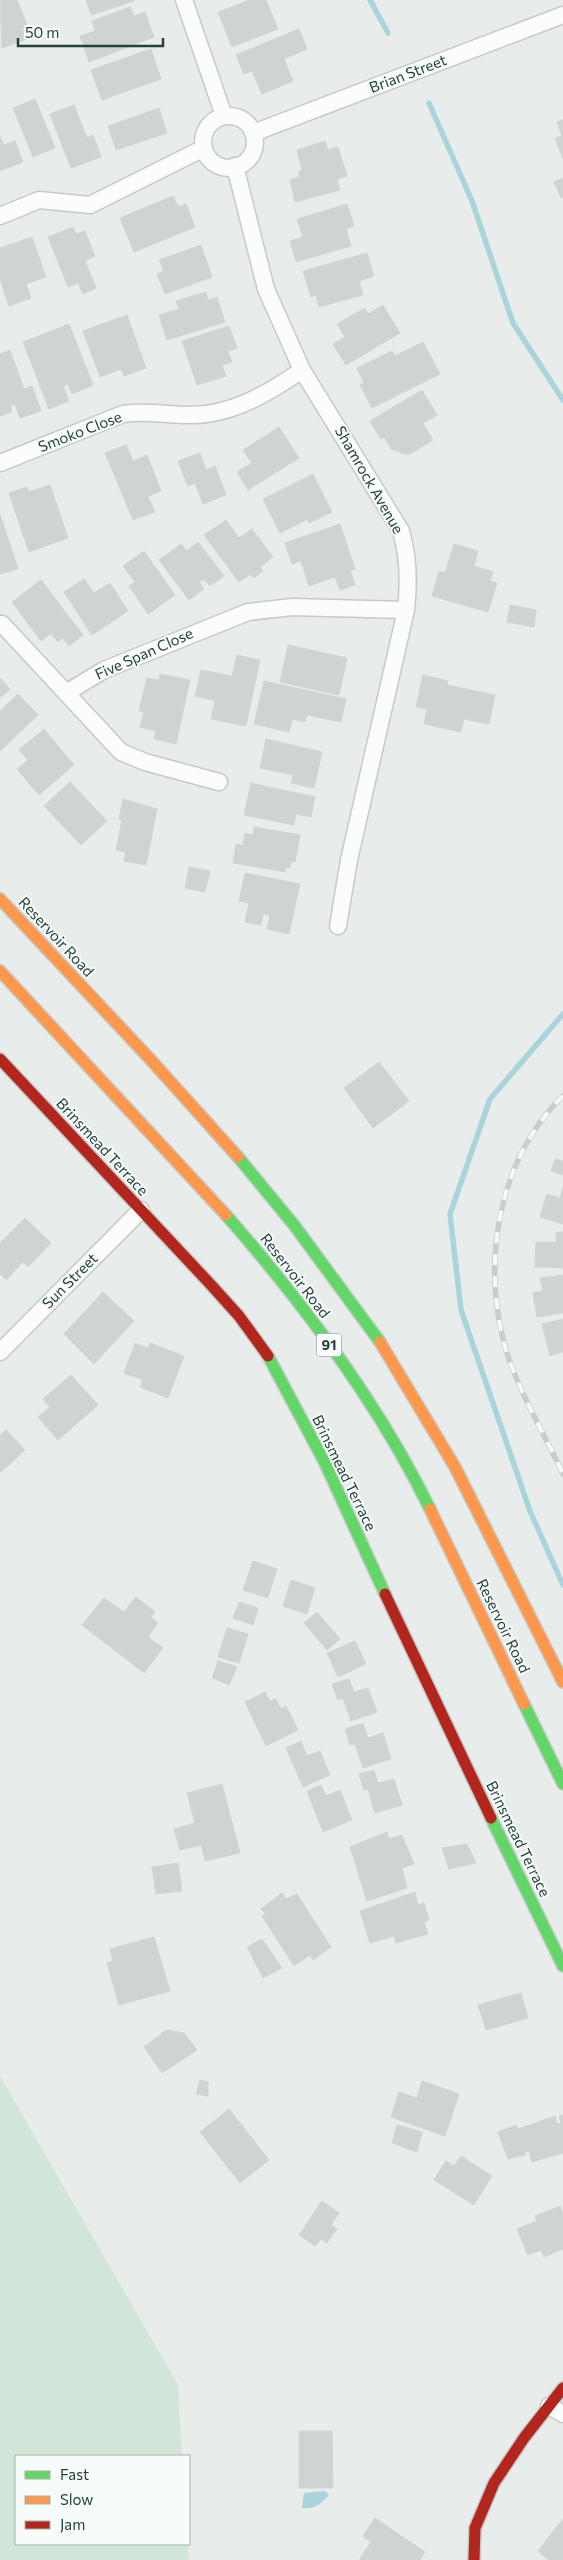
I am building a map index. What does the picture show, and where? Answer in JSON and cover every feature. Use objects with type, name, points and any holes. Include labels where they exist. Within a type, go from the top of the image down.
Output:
[{"type":"main road","name":"Reservoir Road","points":[[0,899],[210,1123],[324,1262],[382,1344],[449,1454],[472,1495],[563,1682]]},
{"type":"main road","name":"Reservoir Road","points":[[0,971],[229,1219],[278,1276],[330,1346],[377,1416],[426,1501],[563,1784]]},
{"type":"main road","name":"Brinsmead Terrace","points":[[0,1059],[239,1316],[268,1356],[325,1463],[414,1658],[563,1966]]},
{"type":"main road","points":[[474,2560],[475,2528],[494,2483],[524,2438],[556,2410],[563,2388]]},
{"type":"street","points":[[184,0],[224,116]]},
{"type":"street","name":"Brian Street","points":[[253,133],[563,15]]},
{"type":"street","points":[[224,116],[240,118],[247,123],[253,133],[255,145],[252,153],[247,160],[235,166],[222,166],[214,163],[204,148],[205,131],[216,119],[224,116]]},
{"type":"street","points":[[0,216],[39,200],[90,205],[204,148]]},
{"type":"street","name":"Shamrock Avenue","points":[[235,166],[266,289],[302,370],[400,531],[406,547],[408,567],[406,610],[349,860],[338,926]]},
{"type":"street","name":"Smoko Close","points":[[0,464],[123,414],[144,412],[189,415],[214,412],[240,404],[274,390],[302,370]]},
{"type":"street","name":"Five Span Close","points":[[66,693],[104,670],[248,612],[292,607],[406,610]]},
{"type":"street","points":[[2,624],[121,752],[145,762],[219,782]]},
{"type":"street","name":"Sun Street","points":[[0,1352],[141,1210]]},
{"type":"green space","points":[[0,2076],[178,2385],[182,2455],[15,2455],[15,2545],[188,2545],[189,2560],[0,2560]]},
{"type":"water","points":[[325,2491],[329,2495],[321,2503],[314,2507],[302,2508],[304,2493]]},
{"type":"building","points":[[0,0],[17,0],[32,37],[2,48]]},
{"type":"building","points":[[86,0],[134,0],[134,1],[91,15]]},
{"type":"building","points":[[250,0],[266,0],[278,29],[232,47],[218,12]]},
{"type":"building","points":[[130,7],[134,16],[145,12],[154,37],[89,62],[80,36],[95,31],[92,21]]},
{"type":"building","points":[[299,29],[307,49],[284,59],[293,81],[262,94],[252,71],[244,74],[236,55]]},
{"type":"building","points":[[151,49],[161,79],[102,100],[91,70]]},
{"type":"building","points":[[35,99],[55,148],[33,157],[13,108]]},
{"type":"building","points":[[74,105],[87,138],[93,135],[101,157],[71,168],[50,114]]},
{"type":"building","points":[[159,108],[167,133],[116,150],[108,126]]},
{"type":"building","points":[[563,120],[563,159],[555,138],[562,136],[557,122]]},
{"type":"building","points":[[0,136],[4,145],[15,141],[23,162],[0,171]]},
{"type":"building","points":[[325,141],[328,150],[338,147],[347,176],[337,179],[340,190],[295,202],[290,180],[299,177],[299,171],[302,170],[297,150]]},
{"type":"building","points":[[563,178],[563,197],[561,198],[554,182]]},
{"type":"building","points":[[173,196],[178,207],[186,204],[195,227],[134,252],[120,218]]},
{"type":"building","points":[[347,204],[354,226],[346,229],[351,246],[296,262],[290,241],[303,237],[297,219]]},
{"type":"building","points":[[73,227],[76,234],[85,231],[95,256],[85,261],[96,288],[83,294],[78,283],[68,287],[48,237]]},
{"type":"building","points":[[32,237],[46,277],[26,284],[31,298],[9,306],[0,279],[0,248]]},
{"type":"building","points":[[201,245],[212,277],[165,294],[157,274],[164,271],[159,260]]},
{"type":"building","points":[[367,253],[374,276],[359,281],[363,295],[319,307],[316,295],[311,297],[303,271]]},
{"type":"building","points":[[206,292],[208,300],[217,297],[225,322],[167,340],[159,315],[179,309],[176,301]]},
{"type":"building","points":[[383,305],[400,333],[346,365],[333,344],[345,337],[337,324],[365,308],[368,314]]},
{"type":"building","points":[[127,315],[146,368],[124,376],[121,369],[100,377],[83,331]]},
{"type":"building","points":[[69,324],[93,385],[72,394],[68,384],[63,386],[69,401],[49,409],[23,342]]},
{"type":"building","points":[[229,326],[237,348],[228,351],[232,362],[222,365],[226,376],[197,385],[182,341]]},
{"type":"building","points":[[423,342],[440,374],[372,408],[360,385],[364,383],[357,368],[392,351],[395,356]]},
{"type":"building","points":[[10,350],[24,389],[32,386],[41,411],[20,418],[15,404],[10,406],[12,412],[0,416],[0,354]]},
{"type":"building","points":[[422,390],[437,415],[423,423],[433,440],[408,455],[391,449],[384,437],[381,439],[370,421]]},
{"type":"building","points":[[279,427],[299,458],[248,490],[237,472],[252,463],[243,450]]},
{"type":"building","points":[[126,445],[133,461],[147,455],[161,491],[148,496],[155,512],[133,520],[105,453]]},
{"type":"building","points":[[200,453],[206,470],[215,466],[226,495],[203,504],[195,483],[188,486],[178,461]]},
{"type":"building","points":[[313,474],[332,512],[309,523],[308,519],[280,533],[263,499]]},
{"type":"building","points":[[50,485],[68,538],[29,552],[9,493],[27,487],[29,492]]},
{"type":"building","points":[[0,514],[18,569],[0,574]]},
{"type":"building","points":[[226,520],[239,538],[252,529],[273,557],[260,567],[263,571],[254,578],[251,574],[239,582],[204,535]]},
{"type":"building","points":[[340,524],[355,569],[350,571],[355,585],[340,590],[335,577],[309,586],[301,561],[292,564],[285,543]]},
{"type":"building","points":[[198,542],[224,576],[210,586],[204,579],[199,582],[204,589],[189,600],[159,560],[181,544],[187,551]]},
{"type":"building","points":[[454,544],[478,551],[474,566],[493,572],[490,581],[497,583],[488,612],[432,596],[439,571],[445,573]]},
{"type":"building","points":[[144,551],[175,595],[148,614],[129,586],[135,582],[123,566]]},
{"type":"building","points":[[84,579],[94,593],[110,583],[128,611],[92,635],[64,592]]},
{"type":"building","points":[[41,580],[83,635],[69,646],[63,638],[58,642],[51,633],[41,641],[12,602]]},
{"type":"building","points":[[510,605],[536,610],[534,627],[507,622]]},
{"type":"building","points":[[288,645],[347,658],[339,695],[280,682]]},
{"type":"building","points":[[237,655],[260,660],[246,726],[211,719],[215,701],[195,696],[201,670],[232,676]]},
{"type":"building","points":[[160,674],[190,680],[176,744],[154,739],[156,731],[140,727],[144,712],[139,711],[147,678],[159,680]]},
{"type":"building","points":[[423,675],[448,681],[447,685],[495,695],[489,724],[464,719],[461,732],[424,724],[427,709],[416,707]]},
{"type":"building","points":[[0,678],[10,689],[0,698]]},
{"type":"building","points":[[264,681],[346,699],[341,722],[307,715],[305,722],[293,719],[289,732],[254,724]]},
{"type":"building","points":[[18,694],[38,715],[0,751],[0,711]]},
{"type":"building","points":[[44,729],[74,765],[39,795],[17,769],[28,760],[19,750]]},
{"type":"building","points":[[266,739],[322,752],[314,788],[291,783],[293,775],[260,768]]},
{"type":"building","points":[[70,782],[107,821],[81,845],[44,806]]},
{"type":"building","points":[[251,783],[315,797],[311,817],[296,814],[294,825],[244,815]]},
{"type":"building","points":[[123,799],[157,809],[146,865],[124,861],[126,852],[116,850],[122,820],[119,819]]},
{"type":"building","points":[[254,827],[300,835],[295,862],[291,861],[290,868],[286,867],[285,872],[233,863],[236,844],[243,846],[245,833],[253,835]]},
{"type":"building","points":[[189,867],[210,871],[205,892],[185,888]]},
{"type":"building","points":[[245,873],[300,884],[289,934],[267,929],[270,915],[263,914],[261,925],[245,922],[249,903],[239,901]]},
{"type":"building","points":[[379,1062],[409,1101],[373,1128],[344,1088]]},
{"type":"building","points":[[555,1159],[563,1161],[563,1175],[551,1171]]},
{"type":"building","points":[[563,1187],[563,1224],[540,1217],[547,1194],[560,1198]]},
{"type":"building","points":[[25,1218],[51,1243],[28,1267],[23,1262],[6,1280],[0,1274],[0,1243]]},
{"type":"building","points":[[556,1232],[563,1232],[563,1268],[535,1267],[536,1242],[556,1242]]},
{"type":"building","points":[[563,1275],[563,1313],[537,1317],[533,1293],[543,1291],[540,1278]]},
{"type":"building","points":[[103,1292],[134,1321],[94,1364],[64,1334]]},
{"type":"building","points":[[563,1319],[563,1352],[550,1356],[542,1324]]},
{"type":"building","points":[[135,1343],[148,1348],[150,1343],[184,1356],[168,1398],[140,1387],[143,1380],[124,1373]]},
{"type":"building","points":[[71,1375],[98,1405],[58,1440],[38,1417],[50,1407],[43,1399]]},
{"type":"building","points":[[6,1430],[25,1450],[0,1473],[0,1435]]},
{"type":"building","points":[[253,1561],[277,1569],[268,1598],[243,1590]]},
{"type":"building","points":[[291,1580],[315,1588],[307,1614],[283,1606]]},
{"type":"building","points":[[136,1597],[155,1612],[151,1617],[158,1623],[148,1637],[163,1648],[144,1673],[82,1625],[104,1598],[124,1612]]},
{"type":"building","points":[[239,1602],[258,1608],[253,1625],[233,1618]]},
{"type":"building","points":[[317,1612],[340,1639],[327,1650],[304,1623]]},
{"type":"building","points":[[227,1628],[248,1634],[239,1663],[218,1657]]},
{"type":"building","points":[[355,1641],[366,1664],[338,1677],[327,1653]]},
{"type":"building","points":[[218,1661],[237,1667],[229,1685],[212,1678]]},
{"type":"building","points":[[349,1679],[354,1692],[368,1688],[377,1712],[351,1721],[343,1698],[338,1700],[332,1684]]},
{"type":"building","points":[[265,1692],[270,1701],[276,1699],[281,1709],[286,1706],[298,1730],[266,1746],[245,1702]]},
{"type":"building","points":[[363,1723],[368,1738],[383,1733],[391,1759],[363,1768],[355,1744],[350,1745],[345,1729]]},
{"type":"building","points":[[301,1741],[307,1756],[320,1751],[330,1775],[303,1787],[286,1748]]},
{"type":"building","points":[[374,1770],[378,1783],[394,1779],[402,1805],[375,1813],[368,1789],[364,1790],[359,1774]]},
{"type":"building","points":[[222,1784],[240,1853],[205,1861],[201,1845],[180,1850],[174,1829],[195,1823],[187,1793]]},
{"type":"building","points":[[321,1785],[326,1796],[340,1790],[352,1820],[323,1832],[307,1791]]},
{"type":"building","points":[[387,1832],[389,1839],[402,1835],[414,1864],[402,1868],[407,1888],[367,1901],[350,1847]]},
{"type":"building","points":[[467,1844],[476,1863],[449,1869],[442,1848]]},
{"type":"building","points":[[178,1863],[182,1891],[156,1894],[152,1867]]},
{"type":"building","points":[[415,1892],[418,1905],[424,1903],[429,1920],[424,1922],[428,1934],[396,1943],[394,1936],[370,1943],[360,1911]]},
{"type":"building","points":[[282,1893],[286,1899],[297,1894],[331,1947],[313,1960],[310,1955],[294,1966],[262,1916],[266,1914],[261,1909]]},
{"type":"building","points":[[154,1937],[170,1991],[119,2005],[107,1963],[113,1961],[110,1949]]},
{"type":"building","points":[[262,1939],[282,1968],[263,1978],[247,1947]]},
{"type":"building","points":[[521,1993],[528,2018],[486,2030],[478,2005]]},
{"type":"building","points":[[166,2030],[184,2033],[197,2050],[162,2073],[144,2047]]},
{"type":"building","points":[[200,2080],[208,2082],[208,2096],[196,2094]]},
{"type":"building","points":[[422,2081],[459,2094],[445,2136],[391,2117],[399,2092],[417,2098]]},
{"type":"building","points":[[229,2109],[269,2160],[240,2183],[200,2132]]},
{"type":"building","points":[[563,2115],[563,2153],[532,2162],[529,2151],[524,2152],[526,2155],[508,2159],[498,2132],[516,2125],[518,2129],[555,2116],[557,2124],[561,2123],[559,2116]]},
{"type":"building","points":[[397,2125],[422,2132],[417,2152],[392,2143]]},
{"type":"building","points":[[461,2156],[492,2176],[474,2205],[434,2180],[446,2161],[454,2166]]},
{"type":"building","points":[[322,2201],[339,2213],[331,2225],[337,2229],[327,2243],[321,2239],[315,2246],[299,2235]]},
{"type":"building","points":[[560,2206],[563,2214],[563,2249],[544,2257],[541,2250],[528,2255],[517,2229],[537,2221],[535,2216]]},
{"type":"building","points":[[299,2431],[332,2431],[333,2488],[299,2488]]},
{"type":"building","points":[[375,2518],[425,2552],[420,2560],[359,2560],[371,2542],[363,2536]]},
{"type":"building","points":[[563,2519],[563,2560],[549,2560],[538,2551]]},
{"type":"waterway","points":[[370,0],[388,33]]},
{"type":"waterway","points":[[429,103],[472,201],[513,323],[563,400]]},
{"type":"waterway","points":[[563,1014],[490,1099],[450,1214],[461,1310],[530,1511],[563,1585]]},
{"type":"railway","points":[[563,1096],[541,1121],[524,1149],[510,1179],[501,1211],[496,1244],[495,1278],[498,1311],[509,1360],[563,1474]]},
{"type":"traffic: fast","points":[[238,1157],[294,1225],[380,1342]]},
{"type":"traffic: fast","points":[[226,1215],[283,1283],[338,1355],[387,1430],[410,1469],[430,1509]]},
{"type":"traffic: fast","points":[[268,1356],[325,1463],[385,1594]]},
{"type":"traffic: fast","points":[[524,1704],[563,1784]]},
{"type":"traffic: fast","points":[[491,1818],[563,1966]]},
{"type":"traffic: slow","points":[[0,899],[150,1059],[238,1157]]},
{"type":"traffic: slow","points":[[0,971],[226,1215]]},
{"type":"traffic: slow","points":[[380,1342],[455,1467],[563,1682]]},
{"type":"traffic: slow","points":[[430,1509],[524,1704]]},
{"type":"traffic: jam","points":[[0,1059],[212,1286],[239,1316],[268,1356]]},
{"type":"traffic: jam","points":[[385,1594],[491,1818]]},
{"type":"traffic: jam","points":[[474,2560],[475,2528],[494,2483],[524,2438],[563,2388]]}]
